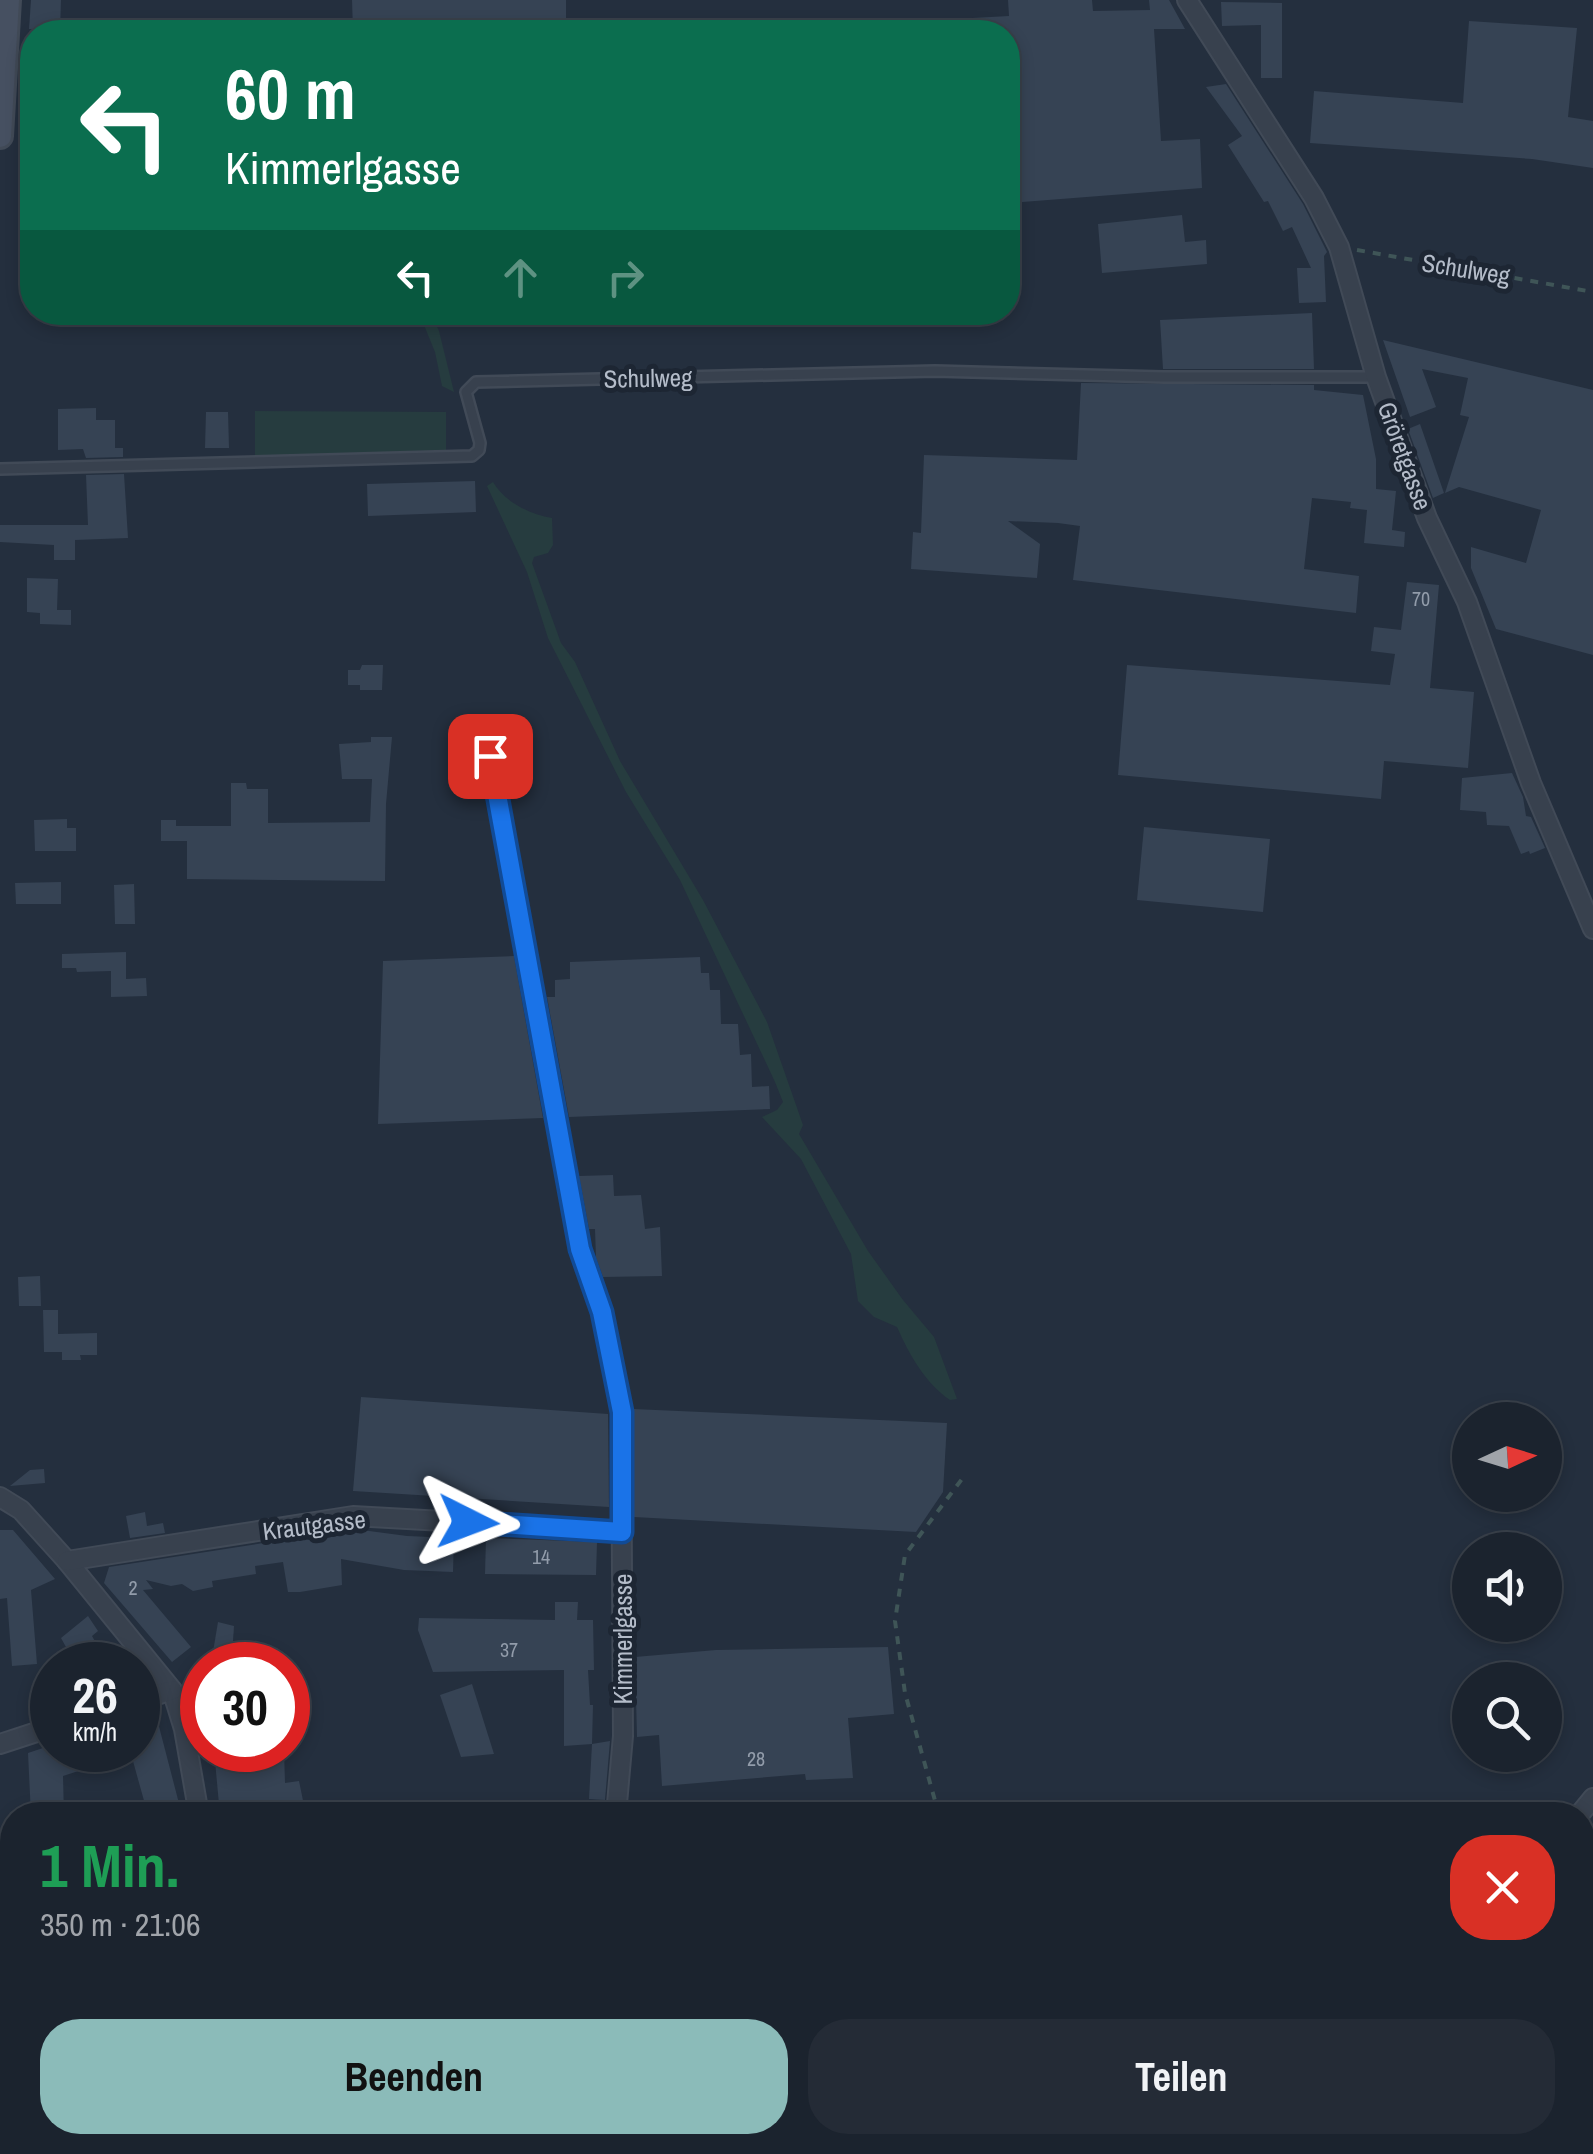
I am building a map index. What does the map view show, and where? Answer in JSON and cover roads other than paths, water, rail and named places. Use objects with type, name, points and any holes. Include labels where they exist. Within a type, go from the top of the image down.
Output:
[{"type":"main road","points":[[0,136],[8,0]]},
{"type":"street","name":"Gröretgasse","points":[[1187,0],[1314,198],[1339,247],[1376,377],[1427,518],[1467,602],[1531,783],[1593,930]]},
{"type":"street","name":"Kimmerlgasse","points":[[490,756],[580,1249],[602,1312],[622,1412],[623,1736],[617,1802]]},
{"type":"street","points":[[0,1496],[21,1510],[68,1561],[172,1690],[184,1728],[198,1802]]},
{"type":"street","name":"Krautgasse","points":[[68,1561],[353,1516],[622,1532]]},
{"type":"street","points":[[160,1694],[172,1690]]},
{"type":"street","points":[[0,1744],[30,1735]]},
{"type":"lane","name":"Schulweg","points":[[0,469],[472,456],[480,443],[466,392],[476,382],[935,371],[1163,378],[1376,377]]}]
